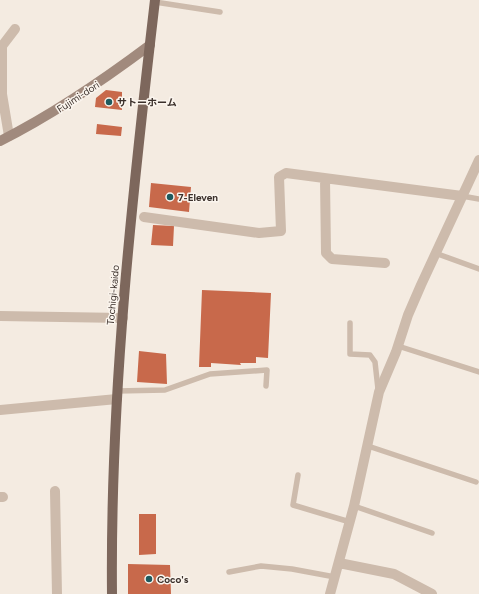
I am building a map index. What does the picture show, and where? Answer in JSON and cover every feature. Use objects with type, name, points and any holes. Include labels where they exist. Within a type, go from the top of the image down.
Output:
[{"type":"main road","name":"Tochigi-kaido","points":[[112,594],[113,467],[117,395],[123,318],[155,1]]},
{"type":"street","points":[[5,139],[1,94],[2,46],[15,29]]},
{"type":"street","name":"Fujimi-dori","points":[[5,139],[64,107],[150,45]]},
{"type":"street","points":[[330,594],[354,506],[379,392],[398,346],[408,315],[435,253],[479,160]]},
{"type":"street","points":[[144,217],[259,233],[281,231],[279,177],[286,173],[462,196]]},
{"type":"street","points":[[325,179],[326,254],[332,259],[385,263]]},
{"type":"street","points":[[0,316],[123,318]]},
{"type":"street","points":[[0,410],[117,395]]},
{"type":"street","points":[[55,491],[57,594]]},
{"type":"street","points":[[339,563],[394,574],[432,594]]},
{"type":"lane","points":[[155,1],[220,12]]},
{"type":"lane","points":[[462,196],[479,199]]},
{"type":"lane","points":[[435,253],[478,269]]},
{"type":"lane","points":[[350,323],[350,354],[370,355],[375,362],[379,392]]},
{"type":"lane","points":[[398,346],[479,372]]},
{"type":"lane","points":[[117,395],[165,390],[210,374],[267,370],[266,386]]},
{"type":"lane","points":[[368,446],[476,482]]},
{"type":"lane","points":[[298,475],[293,505],[350,522]]},
{"type":"lane","points":[[354,506],[432,533]]},
{"type":"lane","points":[[230,572],[261,566],[292,569],[335,577]]},
{"type":"building","name":"サトーホーム","points":[[106,90],[122,92],[122,110],[95,107],[96,98]]},
{"type":"building","points":[[97,124],[122,127],[121,136],[96,134]]},
{"type":"building","name":"7-Eleven","points":[[151,183],[191,187],[189,212],[149,207]]},
{"type":"building","points":[[153,225],[174,226],[173,246],[151,245]]},
{"type":"building","points":[[202,290],[271,293],[268,358],[256,357],[256,363],[240,363],[241,365],[211,363],[211,367],[199,367]]},
{"type":"building","points":[[139,351],[166,354],[167,384],[137,382]]},
{"type":"building","points":[[139,514],[156,514],[156,554],[139,555]]},
{"type":"building","name":"Coco's","points":[[128,564],[170,565],[171,594],[128,594]]},
{"type":"place","name":"サトーホーム","points":[[109,102]]},
{"type":"place","name":"7-Eleven","points":[[170,197]]},
{"type":"place","name":"Coco's","points":[[149,579]]}]
